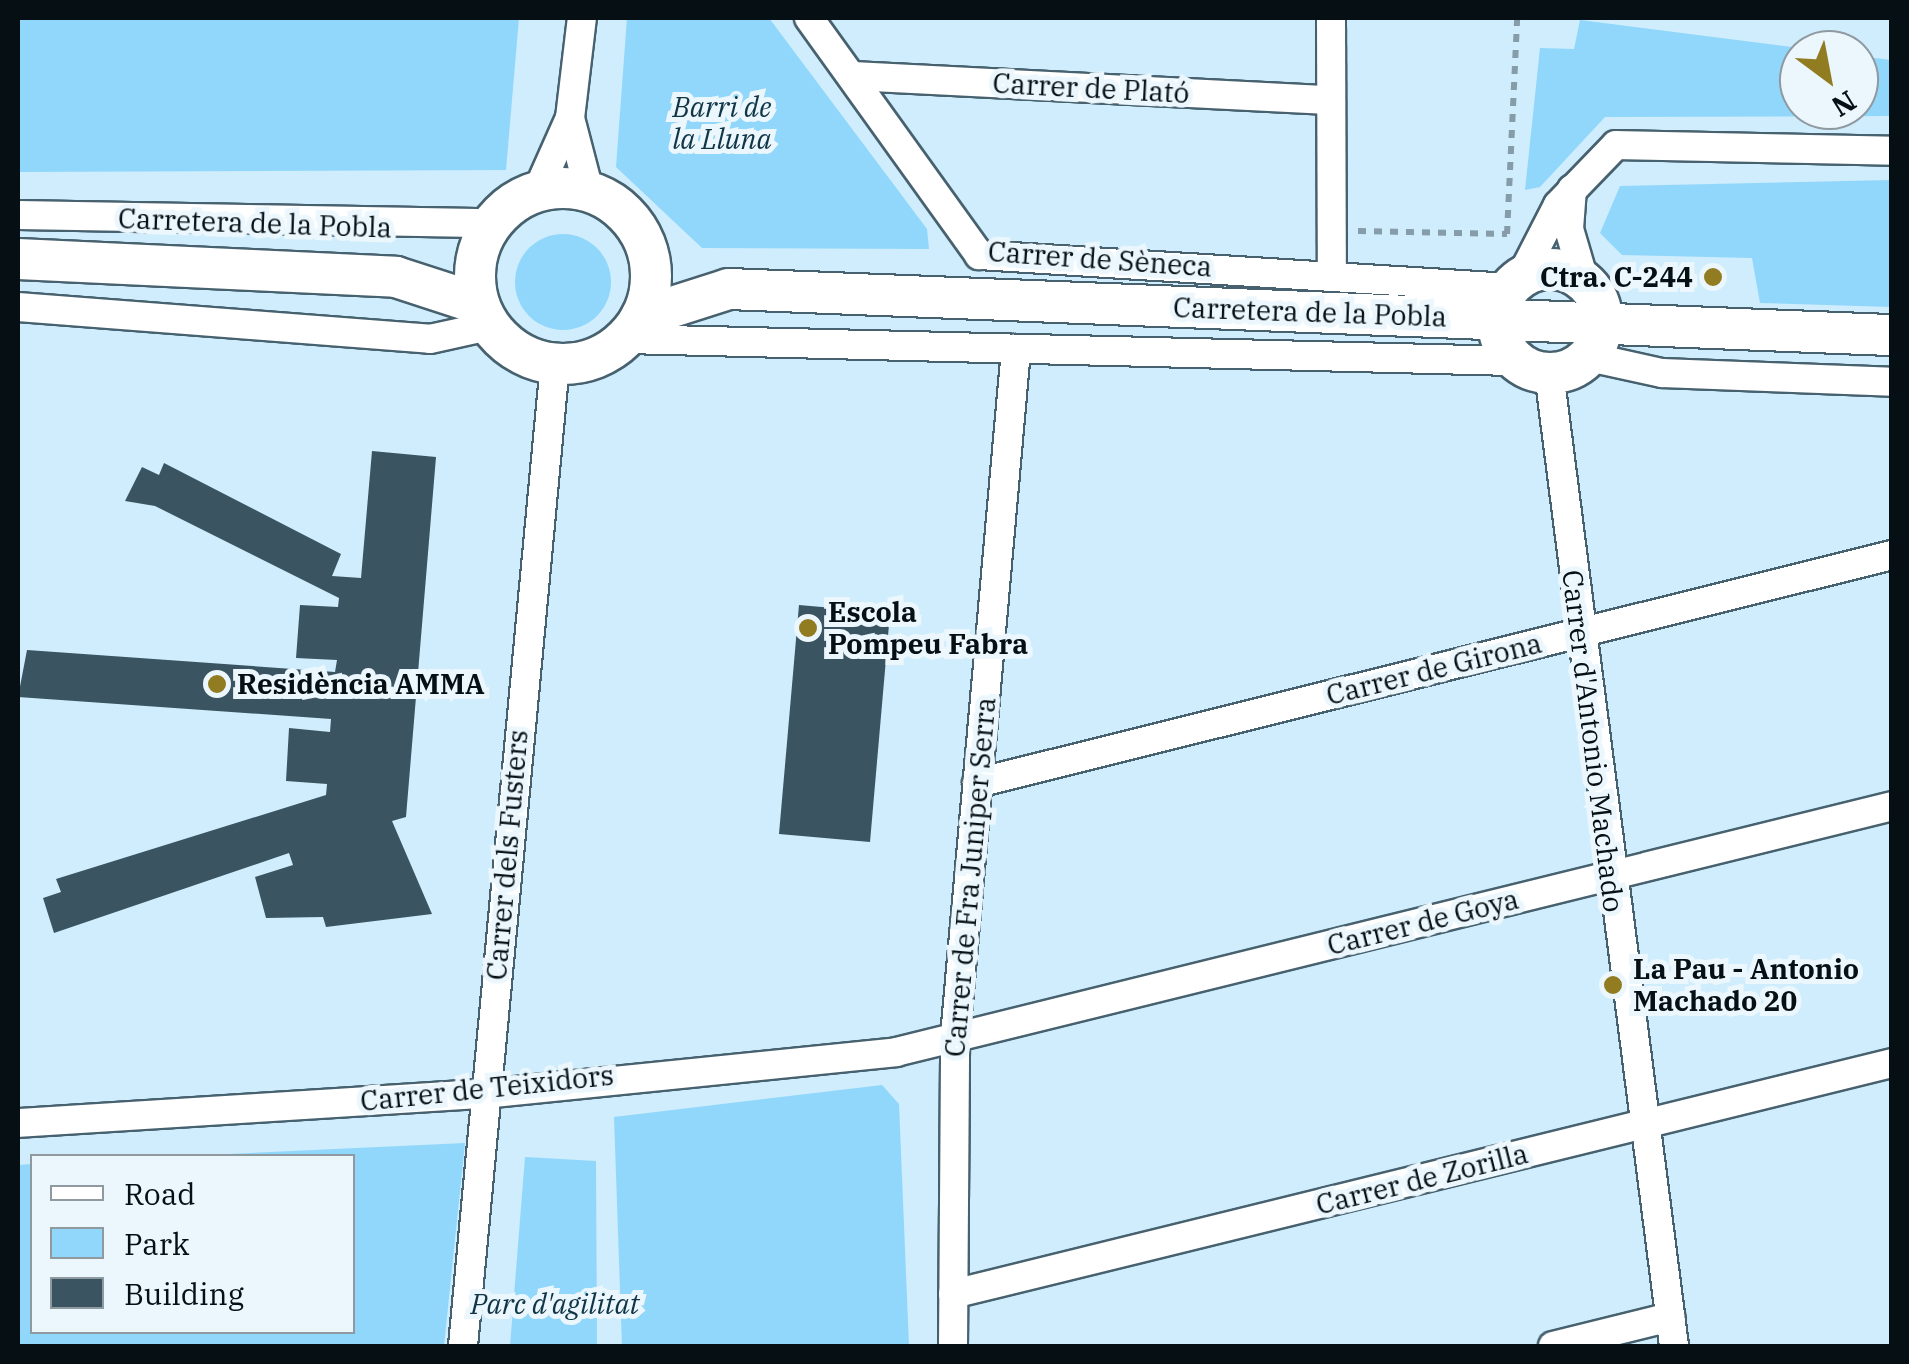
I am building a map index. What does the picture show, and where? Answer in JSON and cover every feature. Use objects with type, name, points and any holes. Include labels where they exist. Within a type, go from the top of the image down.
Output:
[{"type":"street","points":[[536,192],[589,191],[631,219],[644,241],[650,293],[633,328],[556,364],[507,345],[484,315],[486,236],[536,192],[570,118],[582,18]]},
{"type":"street","name":"Carrer de Sèneca","points":[[809,18],[979,255],[1332,274],[1509,295]]},
{"type":"street","points":[[1331,18],[1332,274]]},
{"type":"street","name":"Carrer de Plató","points":[[852,76],[1329,100]]},
{"type":"street","points":[[570,118],[589,191]]},
{"type":"street","points":[[1573,188],[1569,229],[1596,340],[1533,367],[1509,295],[1573,188],[1616,145],[1892,151]]},
{"type":"street","name":"Carretera de la Pobla","points":[[18,215],[486,236]]},
{"type":"street","name":"Carretera de la Pobla","points":[[396,277],[486,236]]},
{"type":"street","name":"Carretera de la Pobla","points":[[644,241],[730,289]]},
{"type":"street","name":"Carretera de la Pobla","points":[[18,259],[396,277],[484,315]]},
{"type":"street","points":[[1509,295],[1553,268],[1584,280]]},
{"type":"street","name":"Carretera de la Pobla","points":[[633,328],[730,289],[1509,295],[1662,373],[1892,382]]},
{"type":"street","points":[[18,307],[430,339],[484,315]]},
{"type":"street","name":"Carretera de la Pobla","points":[[633,328],[1016,348],[1533,367]]},
{"type":"street","name":"Carretera de la Pobla","points":[[1596,340],[1892,335]]},
{"type":"street","name":"Carrer de Fra Juniper Serra","points":[[952,1346],[955,1037],[1016,348]]},
{"type":"street","name":"Carrer dels Fusters","points":[[463,1346],[556,364]]},
{"type":"street","name":"Carrer d'Antonio Machado","points":[[1533,367],[1578,634],[1674,1346]]},
{"type":"street","name":"Carrer de Girona","points":[[977,783],[1892,555]]},
{"type":"street","name":"Carrer de Goya","points":[[955,1037],[1892,806]]},
{"type":"street","name":"Carrer de Teixidors","points":[[18,1122],[484,1094],[896,1052],[955,1037]]},
{"type":"street","name":"Carrer de Zorilla","points":[[953,1294],[1892,1062]]},
{"type":"street","points":[[1553,1346],[1670,1318]]},
{"type":"path","points":[[1332,231],[1508,234],[1516,18]]},
{"type":"green space","points":[[18,18],[519,18],[506,170],[18,172]]},
{"type":"green space","name":"Barri de la Lluna","points":[[627,18],[769,18],[927,229],[929,249],[702,248],[616,167]]},
{"type":"green space","points":[[1580,20],[1779,45],[1779,116],[1605,117],[1540,187],[1525,190],[1540,48],[1574,49]]},
{"type":"green space","points":[[1879,58],[1891,60],[1891,116],[1879,116]]},
{"type":"green space","points":[[1891,180],[1891,307],[1760,303],[1752,258],[1622,255],[1600,233],[1620,186]]},
{"type":"green space","points":[[563,234],[581,238],[597,248],[607,264],[611,282],[607,300],[597,316],[581,326],[563,330],[545,326],[529,316],[519,300],[515,282],[519,264],[529,248],[545,238]]},
{"type":"green space","points":[[882,1085],[899,1104],[909,1346],[622,1346],[614,1117]]},
{"type":"green space","points":[[465,1143],[444,1346],[18,1346],[18,1165],[30,1164],[30,1334],[355,1334],[355,1154],[228,1154]]},
{"type":"green space","name":"Parc d'agilitat","points":[[525,1157],[596,1161],[597,1346],[510,1346]]},
{"type":"building","name":"Residència AMMA","points":[[372,451],[436,457],[406,817],[392,821],[432,914],[326,927],[323,917],[266,918],[255,877],[293,865],[289,853],[54,933],[43,898],[61,892],[56,879],[326,795],[327,784],[286,781],[289,728],[330,732],[331,719],[18,697],[27,650],[335,672],[337,660],[296,658],[300,605],[338,607],[339,598],[155,506],[125,501],[142,467],[159,475],[164,463],[341,554],[332,576],[361,578]]},
{"type":"building","points":[[799,605],[890,613],[870,842],[779,834]]},
{"type":"place","name":"Ctra. C-244","points":[[1713,277]]},
{"type":"place","name":"Escola Pompeu Fabra","points":[[808,628]]},
{"type":"place","name":"Residència AMMA","points":[[217,684]]},
{"type":"place","name":"La Pau - Antonio Machado 20","points":[[1613,985]]}]
